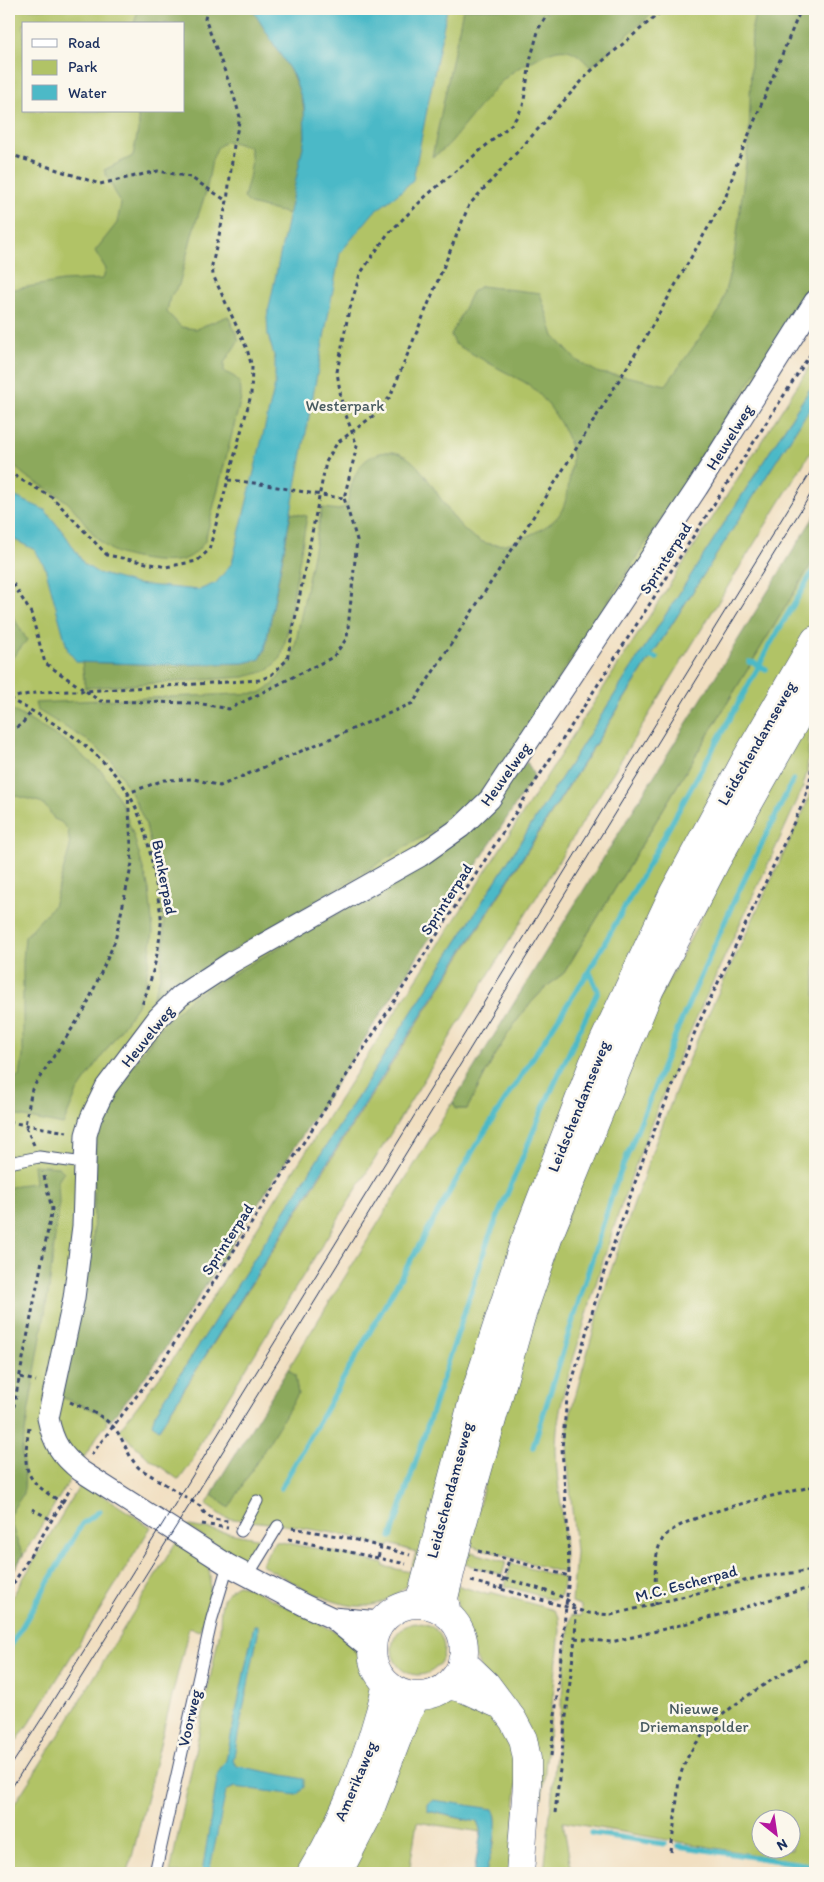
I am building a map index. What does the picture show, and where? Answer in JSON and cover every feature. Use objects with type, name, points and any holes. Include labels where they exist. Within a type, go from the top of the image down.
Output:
[{"type":"main road","name":"Leidschendamseweg","points":[[417,1604],[423,1590],[473,1400],[523,1246],[593,1064],[673,894],[746,759],[815,640]]},
{"type":"main road","name":"Leidschendamseweg","points":[[447,1614],[444,1598],[461,1528],[521,1317],[551,1230],[650,989],[716,861],[815,686]]},
{"type":"main road","points":[[417,1604],[432,1606],[447,1614],[460,1632],[464,1646],[462,1661],[457,1674],[448,1685],[433,1693],[417,1696],[401,1693],[387,1684],[376,1669],[371,1650],[376,1630],[381,1622],[397,1609],[417,1604]]},
{"type":"main road","points":[[462,1661],[486,1684],[513,1720],[523,1740],[527,1759],[527,1792],[520,1873]]},
{"type":"main road","name":"Amerikaweg","points":[[311,1873],[356,1787],[377,1725],[387,1684]]},
{"type":"main road","points":[[448,1685],[465,1689],[500,1704]]},
{"type":"main road","name":"Amerikaweg","points":[[338,1873],[368,1815],[407,1713],[417,1696]]},
{"type":"street","name":"Heuvelweg","points":[[85,1464],[64,1457],[51,1432],[48,1418],[74,1298],[82,1235],[77,1162],[91,1118],[106,1088],[158,1018],[180,996],[232,962],[420,856],[461,827],[490,799],[697,488],[815,301]]},
{"type":"street","points":[[85,1464],[228,1565],[332,1618],[371,1650]]},
{"type":"street","points":[[332,1618],[381,1622]]},
{"type":"lane","points":[[9,1163],[39,1157],[77,1162]]},
{"type":"lane","points":[[241,1531],[257,1501]]},
{"type":"lane","points":[[248,1575],[278,1526]]},
{"type":"lane","name":"Voorweg","points":[[155,1873],[212,1618],[228,1565]]},
{"type":"path","points":[[9,470],[18,478],[52,496],[107,555],[166,567],[197,561],[209,550],[251,395],[252,367],[247,349],[212,276],[212,265],[227,202],[234,145],[240,117],[205,19],[207,9]]},
{"type":"path","points":[[9,577],[31,613],[45,663],[84,692],[100,701],[197,703],[229,709],[333,657],[347,638],[357,540],[344,498],[357,446],[342,404],[337,372],[348,315],[360,274],[387,235],[426,196],[513,123],[523,106],[530,57],[539,28],[550,9]]},
{"type":"path","points":[[9,699],[25,694],[84,692],[259,680],[270,676],[287,660],[326,462],[337,442],[373,416],[390,397],[469,205],[591,71],[664,9]]},
{"type":"path","points":[[9,1445],[9,1431],[52,1209],[39,1157],[25,1125],[32,1089],[85,1010],[115,941],[132,863],[128,793],[164,780],[194,778],[220,786],[413,703],[546,497],[644,340],[726,196],[737,162],[801,9]]},
{"type":"path","points":[[9,154],[100,184],[158,171],[190,177],[227,202]]},
{"type":"path","name":"Sprinterpad","points":[[85,1464],[160,1367],[815,347]]},
{"type":"path","points":[[228,480],[344,498]]},
{"type":"path","name":"Bunkerpad","points":[[9,699],[66,731],[86,745],[102,761],[128,793],[140,819],[154,870],[162,922],[151,982],[140,1008]]},
{"type":"path","points":[[9,732],[21,724],[32,711]]},
{"type":"path","points":[[550,1764],[567,1599],[568,1536],[562,1470],[563,1431],[567,1399],[603,1275],[647,1148],[697,1027],[804,801],[810,781],[815,737]]},
{"type":"path","points":[[9,1122],[72,1133],[77,1162]]},
{"type":"path","points":[[20,1377],[66,1388],[68,1401],[94,1412],[113,1427],[120,1436],[132,1461],[139,1468],[171,1488]]},
{"type":"path","points":[[9,1591],[63,1502],[35,1484],[28,1474],[26,1451],[31,1420]]},
{"type":"path","points":[[656,1604],[658,1552],[662,1539],[669,1531],[715,1512],[815,1486]]},
{"type":"path","points":[[32,1509],[52,1520]]},
{"type":"path","points":[[378,1557],[381,1547],[413,1556]]},
{"type":"path","points":[[472,1549],[568,1576]]},
{"type":"path","points":[[501,1589],[509,1559]]},
{"type":"path","points":[[468,1570],[547,1591],[567,1599],[572,1604],[575,1638],[555,1813]]},
{"type":"path","name":"M.C. Escherpad","points":[[466,1580],[574,1610],[611,1615],[760,1576],[815,1570]]},
{"type":"path","points":[[575,1638],[611,1642],[727,1613],[815,1587]]},
{"type":"path","points":[[671,1852],[680,1777],[689,1752],[704,1732],[738,1704],[815,1655]]},
{"type":"green space","name":"Westerpark","points":[[9,9],[815,9],[815,301],[276,1151],[106,1422],[107,1424],[98,1435],[9,1578]]},
{"type":"green space","points":[[138,9],[252,9],[290,70],[303,103],[305,120],[304,147],[289,214],[250,204],[244,198],[251,165],[249,146],[226,141],[217,148],[212,160],[206,192],[193,231],[179,285],[170,297],[167,312],[181,327],[196,329],[228,316],[239,340],[224,363],[224,372],[233,376],[241,388],[241,398],[205,541],[191,556],[178,561],[138,559],[120,554],[106,547],[66,501],[27,477],[9,462],[9,290],[63,281],[103,279],[106,269],[95,251],[117,223],[121,204],[104,170],[133,156],[139,125],[137,112],[185,112],[185,22],[135,22]]},
{"type":"green space","points":[[463,9],[541,9],[547,13],[550,9],[655,9],[654,12],[590,67],[577,54],[571,51],[558,50],[543,55],[519,68],[497,86],[448,145],[432,157]]},
{"type":"green space","points":[[756,9],[815,9],[815,281],[492,781],[451,820],[205,967],[134,1037],[150,1006],[160,977],[164,939],[163,900],[146,825],[134,798],[112,761],[90,742],[37,710],[35,703],[260,693],[274,684],[293,657],[322,508],[339,510],[347,505],[352,482],[358,469],[375,455],[396,453],[413,462],[429,480],[458,523],[476,539],[498,545],[525,537],[552,522],[562,510],[568,491],[572,453],[567,436],[546,402],[532,387],[455,344],[451,335],[472,292],[481,286],[540,293],[554,336],[576,360],[599,373],[630,377],[666,385],[720,310],[734,257],[749,139],[752,27]]},
{"type":"green space","points":[[815,358],[815,381],[155,1414],[159,1429],[815,400],[815,445],[200,1443],[192,1462],[179,1480],[147,1457],[119,1430],[171,1362]]},
{"type":"green space","points":[[291,513],[307,516],[286,638],[281,658],[270,669],[244,677],[85,688],[82,662],[174,665],[244,663],[260,659],[265,649]]},
{"type":"green space","points":[[815,515],[815,558],[564,973],[532,1001],[519,1018],[497,1053],[467,1109],[456,1109],[453,1102]]},
{"type":"green space","points":[[815,558],[815,633],[413,1580],[392,1597],[366,1606],[340,1603],[312,1592],[261,1565],[275,1541],[330,1551],[410,1572],[416,1552],[390,1544],[389,1547],[345,1535],[225,1518],[206,1505],[212,1495],[228,1507],[295,1375],[288,1369],[453,1102],[456,1109],[467,1109],[497,1053],[519,1018],[532,1001],[564,973]]},
{"type":"green space","points":[[9,610],[27,640],[9,662]]},
{"type":"green space","points":[[815,696],[815,718],[809,738],[807,772],[802,790],[662,1097],[612,1232],[563,1395],[556,1441],[556,1460],[564,1536],[564,1573],[469,1545],[519,1346],[620,1076]]},
{"type":"green space","points":[[9,708],[68,743],[103,773],[122,804],[149,889],[153,932],[146,980],[137,1006],[77,1092],[63,1125],[9,1114],[9,1079],[20,1076],[23,1056],[23,961],[25,937],[53,906],[70,847],[68,830],[61,822],[54,819],[48,809],[40,802],[9,794]]},
{"type":"green space","points":[[527,762],[534,776],[155,1364],[110,1421],[98,1412],[61,1397],[93,1246],[96,1132],[110,1097],[162,1026],[191,998],[421,866]]},
{"type":"green space","name":"Nieuwe Driemanspolder","points":[[815,781],[815,1865],[786,1860],[802,1860],[802,1810],[752,1810],[752,1854],[563,1822],[572,1873],[544,1873],[569,1625],[572,1615],[581,1616],[581,1606],[572,1602],[576,1552],[567,1456],[568,1422],[608,1279],[653,1149],[706,1019],[804,810]]},
{"type":"green space","points":[[33,1165],[59,1167],[64,1172],[58,1181],[59,1202],[49,1289],[22,1450],[24,1488],[22,1496],[11,1514],[13,1529],[23,1555],[9,1578],[9,1188],[35,1183]]},
{"type":"green space","points":[[288,1369],[295,1375],[298,1394],[229,1508],[212,1495]]},
{"type":"green space","points":[[82,1482],[151,1527],[38,1710],[9,1752],[9,1602]]},
{"type":"green space","points":[[184,1525],[262,1539],[250,1560],[241,1561]]},
{"type":"green space","points":[[176,1542],[197,1556],[207,1566],[210,1589],[200,1631],[189,1628],[128,1873],[9,1873],[9,1812],[61,1732]]},
{"type":"green space","points":[[461,1549],[506,1562],[502,1575],[458,1562]]},
{"type":"green space","points":[[511,1563],[564,1578],[561,1595],[554,1600],[505,1586]]},
{"type":"green space","points":[[453,1584],[489,1595],[490,1592],[554,1610],[559,1617],[560,1631],[542,1798],[537,1795],[474,1654],[469,1632],[459,1613]]},
{"type":"green space","points":[[238,1585],[248,1587],[352,1640],[364,1656],[371,1672],[376,1710],[304,1873],[170,1873],[220,1630],[222,1604],[227,1593]]},
{"type":"green space","points":[[413,1623],[423,1623],[433,1627],[440,1634],[444,1649],[440,1664],[433,1671],[423,1675],[413,1675],[403,1671],[396,1664],[392,1654],[392,1644],[396,1634],[403,1627]]},
{"type":"green space","points":[[455,1694],[498,1718],[514,1743],[518,1769],[511,1873],[486,1873],[494,1844],[496,1815],[428,1811],[477,1822],[481,1832],[417,1822],[409,1873],[342,1873],[425,1705],[437,1698]]},
{"type":"water","points":[[252,9],[447,9],[413,180],[374,212],[340,253],[265,649],[260,659],[244,663],[174,665],[77,662],[68,651],[45,567],[35,550],[9,537],[9,494],[45,510],[66,536],[84,564],[98,573],[136,584],[199,590],[216,583],[232,563],[275,385],[275,359],[268,335],[267,317],[305,137],[304,105],[293,75]]},
{"type":"water","points":[[815,381],[815,400],[159,1429],[152,1424],[155,1414]]},
{"type":"water","points":[[254,1625],[258,1625],[258,1634],[233,1761],[237,1766],[304,1779],[304,1787],[297,1795],[235,1787],[226,1791],[209,1873],[202,1873],[218,1773],[226,1760]]},
{"type":"water","points":[[433,1800],[493,1809],[496,1832],[486,1873],[474,1873],[481,1832],[477,1822],[428,1811],[428,1803]]},
{"type":"waterway","points":[[281,1488],[475,1147],[589,971],[769,646],[815,568]]},
{"type":"waterway","points":[[646,656],[657,658]]},
{"type":"waterway","points":[[749,662],[766,669]]},
{"type":"waterway","points":[[533,1447],[615,1186],[678,1028],[734,901],[793,780]]},
{"type":"waterway","points":[[391,1537],[489,1237],[544,1106],[598,991],[589,971]]},
{"type":"waterway","points":[[9,1649],[82,1524],[100,1511]]},
{"type":"waterway","points":[[591,1833],[665,1844]]},
{"type":"waterway","points":[[679,1846],[815,1866]]},
{"type":"tram line","points":[[9,1769],[188,1483],[815,465]]},
{"type":"tram line","points":[[9,1792],[199,1490],[815,487]]}]
